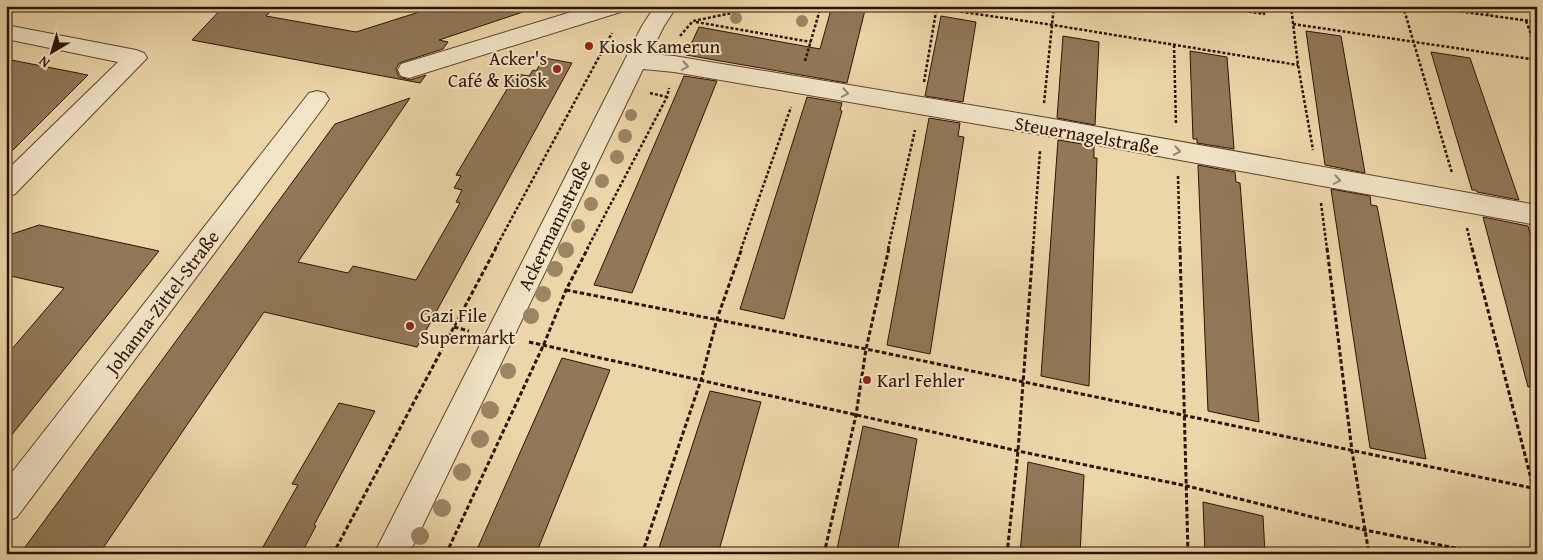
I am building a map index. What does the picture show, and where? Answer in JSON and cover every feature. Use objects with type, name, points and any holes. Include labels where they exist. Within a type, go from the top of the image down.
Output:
[{"type":"street","points":[[409,70],[616,6]]},
{"type":"street","name":"Ackermannstraße","points":[[390,554],[653,26],[666,6]]},
{"type":"street","points":[[6,32],[136,58],[6,187]]},
{"type":"street","name":"Steuernagelstraße","points":[[636,61],[674,64],[1042,126],[1537,215]]},
{"type":"street","name":"Johanna-Zittel-Straße","points":[[6,506],[317,99]]},
{"type":"path","points":[[333,554],[576,98],[618,23],[616,6]]},
{"type":"path","points":[[446,554],[544,344],[566,290],[667,97],[677,38],[693,21],[732,12],[742,6]]},
{"type":"path","points":[[642,554],[701,380],[717,319],[798,85],[821,6]]},
{"type":"path","points":[[921,6],[1053,25],[1298,66]]},
{"type":"path","points":[[1007,554],[1018,451],[1042,126],[1054,6]]},
{"type":"path","points":[[1214,6],[1264,14],[1263,6]]},
{"type":"path","points":[[1291,6],[1298,66],[1318,177],[1352,451],[1369,554]]},
{"type":"path","points":[[1403,6],[1460,202],[1537,502]]},
{"type":"path","points":[[1421,6],[1537,22]]},
{"type":"path","points":[[1486,6],[1489,16]]},
{"type":"path","points":[[824,554],[856,415],[866,349],[920,106],[937,8]]},
{"type":"path","points":[[693,21],[811,42]]},
{"type":"path","points":[[1526,21],[1537,49]]},
{"type":"path","points":[[1294,24],[1537,60]]},
{"type":"path","points":[[1174,45],[1188,554]]},
{"type":"path","points":[[566,290],[866,349],[1535,489]]},
{"type":"path","points":[[544,344],[1018,451],[1187,486],[1365,530],[1485,554]]},
{"type":"building","points":[[224,6],[275,6],[266,16],[356,32],[438,6],[525,6],[526,11],[439,40],[448,42],[443,49],[399,63],[396,69],[399,77],[410,80],[426,75],[420,83],[192,40]]},
{"type":"building","points":[[832,6],[866,6],[847,83],[686,55],[699,27],[820,49]]},
{"type":"building","points":[[941,16],[976,22],[963,102],[925,96]]},
{"type":"building","points":[[1306,31],[1341,36],[1365,173],[1325,165]]},
{"type":"building","points":[[1063,36],[1099,42],[1095,125],[1057,118]]},
{"type":"building","points":[[1190,51],[1227,57],[1234,149],[1197,143],[1197,139],[1193,139]]},
{"type":"building","points":[[1431,52],[1470,58],[1519,200],[1472,190]]},
{"type":"building","points":[[544,58],[572,63],[417,347],[264,312],[99,554],[20,554],[335,124],[410,98],[298,262],[348,273],[353,266],[416,280],[460,203],[456,202],[462,190],[454,188],[461,176],[456,175],[516,74],[529,76],[533,70],[536,71]]},
{"type":"building","points":[[6,59],[88,75],[6,157]]},
{"type":"building","points":[[684,76],[717,81],[632,293],[594,285]]},
{"type":"building","points":[[807,97],[842,103],[840,110],[842,111],[784,319],[740,309]]},
{"type":"building","points":[[929,118],[960,123],[958,136],[964,137],[930,354],[887,345]]},
{"type":"building","points":[[1058,140],[1094,146],[1094,158],[1097,158],[1089,386],[1041,376]]},
{"type":"building","points":[[1198,165],[1235,172],[1236,182],[1240,183],[1259,422],[1208,411]]},
{"type":"building","points":[[1331,189],[1370,196],[1371,205],[1377,206],[1426,459],[1370,448]]},
{"type":"building","points":[[1483,217],[1528,226],[1537,257],[1537,386],[1528,387]]},
{"type":"building","points":[[39,225],[159,251],[6,442],[6,356],[64,288],[6,275],[6,236]]},
{"type":"building","points":[[562,358],[610,370],[536,554],[475,554]]},
{"type":"building","points":[[710,391],[761,402],[718,554],[657,554]]},
{"type":"building","points":[[339,403],[375,411],[314,525],[316,526],[301,554],[259,554],[298,485],[292,484]]},
{"type":"building","points":[[863,426],[917,439],[897,554],[836,554]]},
{"type":"building","points":[[1028,462],[1084,475],[1080,554],[1020,554]]},
{"type":"building","points":[[1203,502],[1263,516],[1265,554],[1205,554]]},
{"type":"place","name":"Kiosk Kamerun","points":[[589,46]]},
{"type":"place","name":"Acker's Café & Kiosk","points":[[557,69]]},
{"type":"place","name":"Gazi File Supermarkt","points":[[410,326]]},
{"type":"place","name":"Karl Fehler","points":[[867,380]]}]
